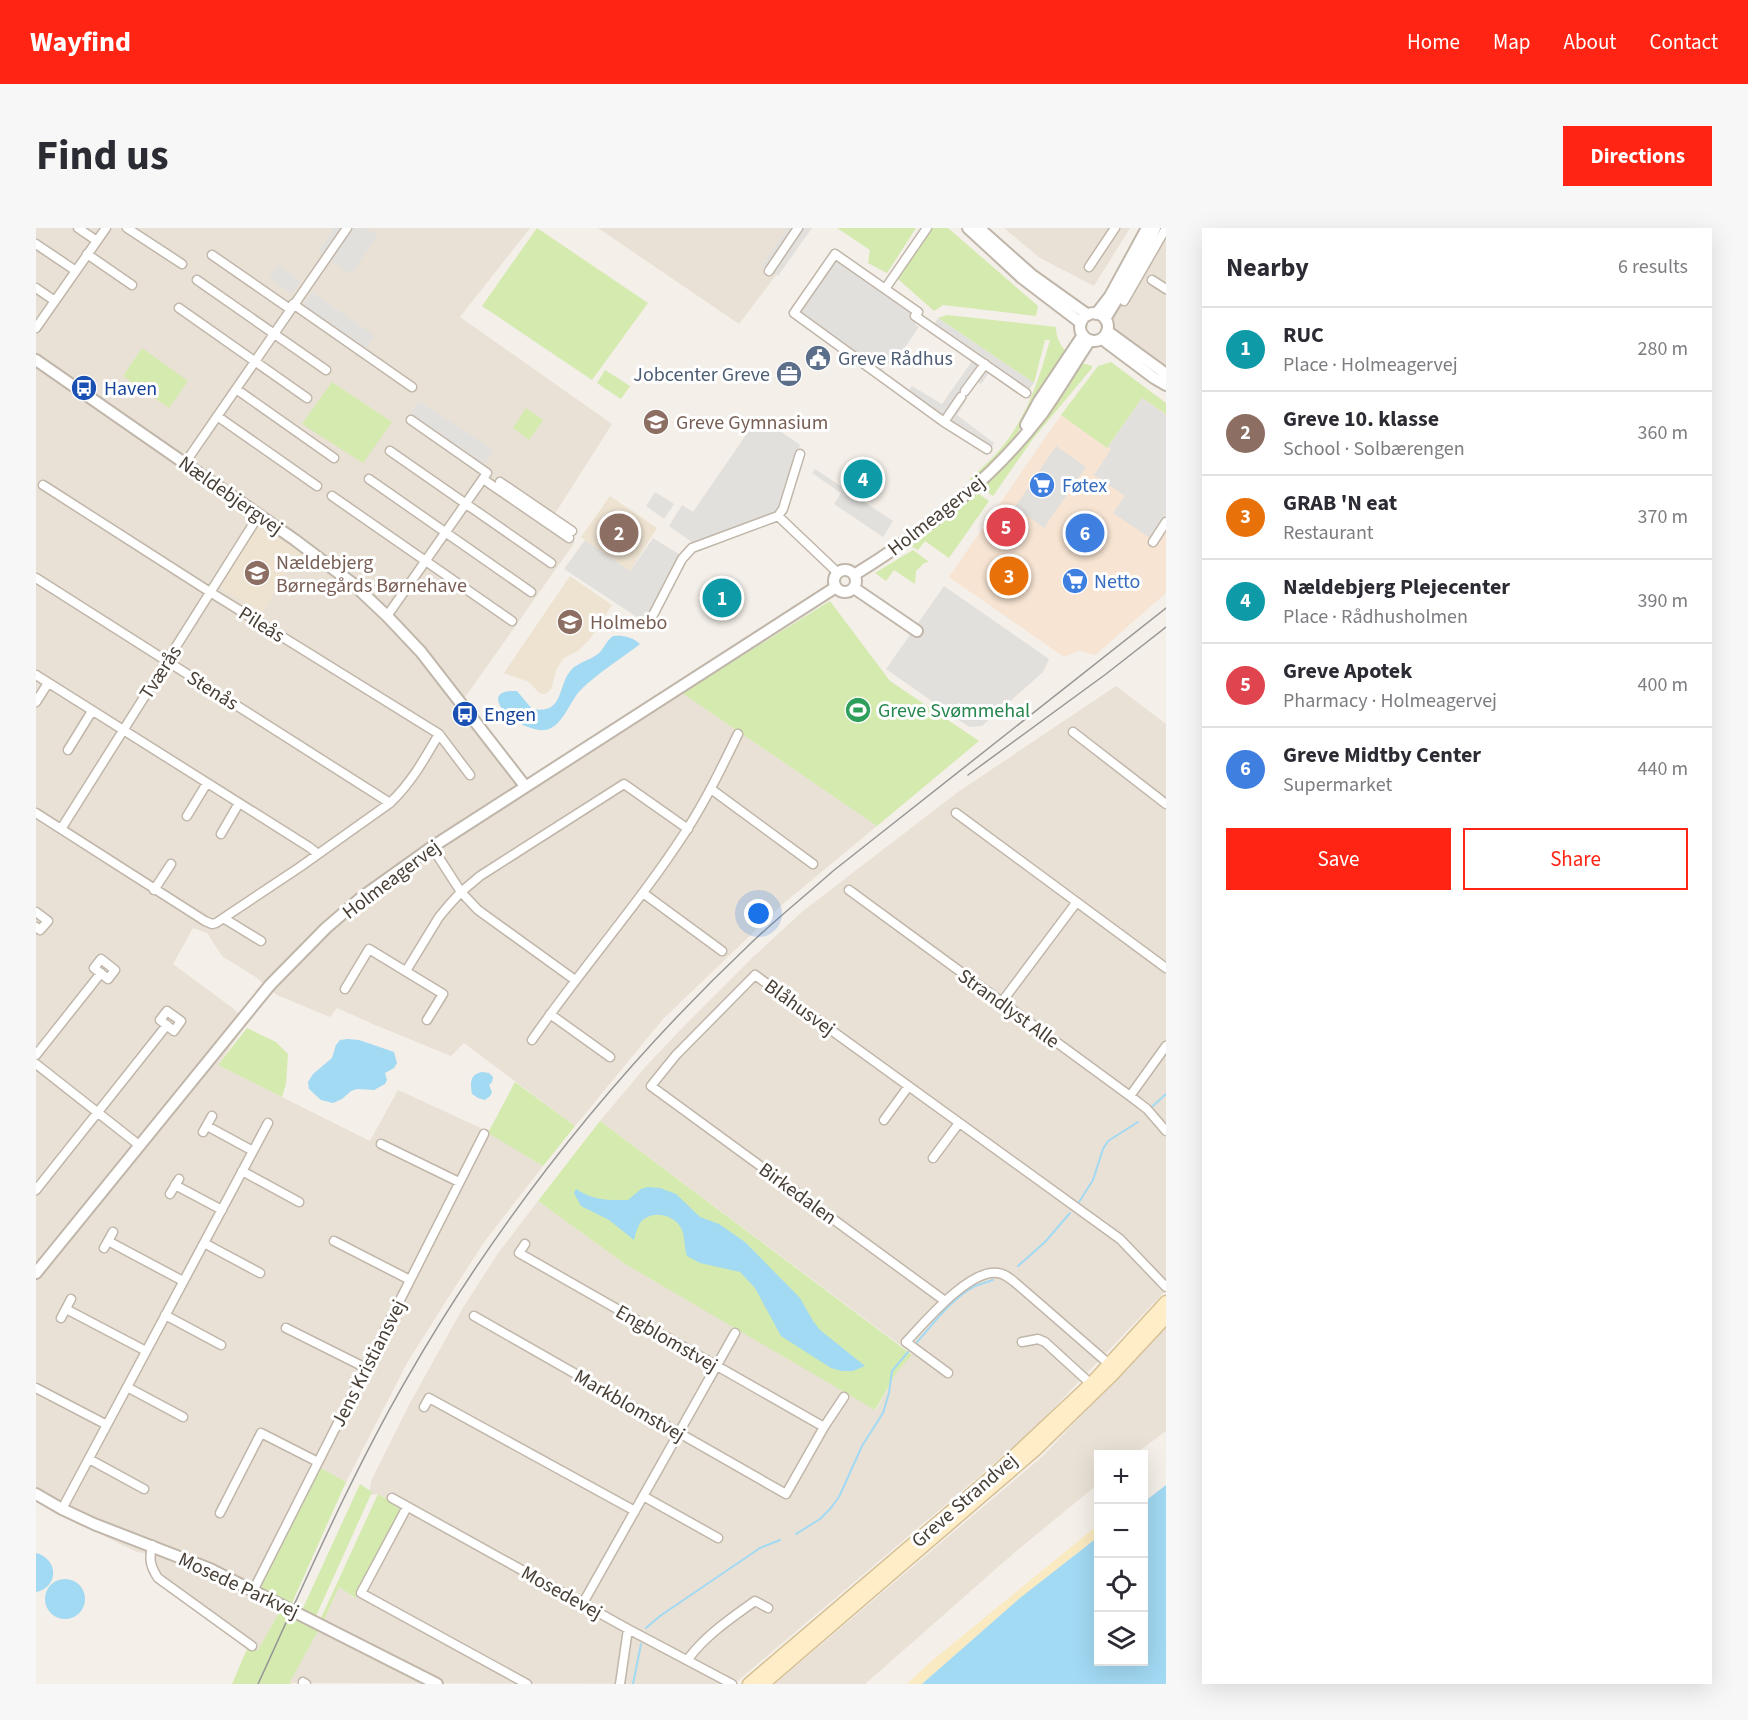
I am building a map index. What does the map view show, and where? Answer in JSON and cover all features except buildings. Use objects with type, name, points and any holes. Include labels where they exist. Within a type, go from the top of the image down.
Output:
[{"type":"main road","name":"Greve Strandvej","points":[[749,1684],[995,1474],[1091,1384],[1166,1302]]},
{"type":"main road","name":"Greve Strandvej","points":[[763,1684],[1000,1482],[1106,1381],[1166,1317]]},
{"type":"street","points":[[78,228],[97,241]]},
{"type":"street","points":[[36,328],[106,228]]},
{"type":"street","points":[[127,228],[182,264]]},
{"type":"street","points":[[184,463],[347,228]]},
{"type":"street","points":[[769,271],[798,228]]},
{"type":"street","points":[[885,289],[927,228]]},
{"type":"street","points":[[968,228],[1022,278],[1093,318],[1107,322],[1105,335],[1098,340],[1086,338],[1081,331],[1093,318],[1142,258],[1155,228]]},
{"type":"street","points":[[979,228],[1032,274],[1093,318]]},
{"type":"street","points":[[1089,267],[1115,228]]},
{"type":"street","points":[[1093,318],[1110,296],[1147,228]]},
{"type":"street","points":[[1124,300],[1166,228]]},
{"type":"street","points":[[36,244],[76,271]]},
{"type":"street","points":[[87,254],[132,285]]},
{"type":"street","points":[[987,449],[944,422],[794,313],[835,254],[918,312],[915,316],[1026,393]]},
{"type":"street","points":[[212,255],[412,387]]},
{"type":"street","points":[[197,280],[326,370]]},
{"type":"street","points":[[1152,280],[1166,289]]},
{"type":"street","points":[[36,288],[55,301]]},
{"type":"street","points":[[178,308],[307,398]]},
{"type":"street","points":[[1105,335],[1166,374]]},
{"type":"street","points":[[1105,335],[1166,385]]},
{"type":"street","name":"Holmeagervej","points":[[854,574],[924,529],[977,485],[1013,448],[1042,413],[1086,338]]},
{"type":"street","name":"Nældebjergvej","points":[[36,360],[324,561],[387,616],[421,652],[525,786]]},
{"type":"street","points":[[944,422],[985,364]]},
{"type":"street","points":[[236,389],[334,458]]},
{"type":"street","points":[[217,416],[317,486]]},
{"type":"street","points":[[411,420],[485,476],[567,533],[500,482]]},
{"type":"street","points":[[390,451],[551,563]]},
{"type":"street","points":[[651,617],[682,559],[692,548],[778,516],[783,509],[800,454]]},
{"type":"street","points":[[387,616],[485,476]]},
{"type":"street","points":[[369,479],[531,592]]},
{"type":"street","name":"Pileås","points":[[43,485],[439,735],[470,775]]},
{"type":"street","points":[[333,496],[512,621]]},
{"type":"street","name":"Tværås","points":[[61,829],[259,515]]},
{"type":"street","points":[[778,516],[838,573]]},
{"type":"street","points":[[1153,542],[1166,522]]},
{"type":"street","points":[[848,571],[854,574],[856,581],[854,588],[842,592],[836,587],[834,580],[838,573],[848,571]]},
{"type":"street","name":"Stenås","points":[[36,578],[390,803]]},
{"type":"street","name":"Holmeagervej","points":[[36,1273],[235,1027],[296,957],[362,897],[432,847],[525,786],[836,587]]},
{"type":"street","points":[[854,588],[917,631]]},
{"type":"street","points":[[36,675],[318,854]]},
{"type":"street","points":[[36,702],[48,683]]},
{"type":"street","points":[[68,750],[92,711]]},
{"type":"street","points":[[1073,732],[1166,804]]},
{"type":"street","points":[[36,813],[208,923],[216,923],[225,919],[390,803],[415,775],[439,735]]},
{"type":"street","points":[[532,1040],[574,980],[643,892],[688,829],[738,735]]},
{"type":"street","points":[[187,816],[207,783]]},
{"type":"street","points":[[406,971],[439,917],[461,892],[480,876],[624,784],[688,829]]},
{"type":"street","points":[[711,789],[813,864]]},
{"type":"street","points":[[221,834],[239,803]]},
{"type":"street","points":[[956,813],[1166,968]]},
{"type":"street","points":[[432,847],[461,892],[478,910],[574,980]]},
{"type":"street","points":[[154,890],[171,864]]},
{"type":"street","name":"Strandlyst Alle","points":[[849,890],[1130,1096],[1147,1109],[1166,1131]]},
{"type":"street","points":[[643,892],[722,951]]},
{"type":"street","points":[[1001,1003],[1076,903]]},
{"type":"street","points":[[36,912],[48,921],[40,930],[36,927]]},
{"type":"street","points":[[225,919],[261,941]]},
{"type":"street","points":[[345,989],[369,949],[443,994],[427,1020]]},
{"type":"street","points":[[36,1055],[101,973]]},
{"type":"street","name":"Blåhusvej","points":[[651,1086],[676,1054],[755,975],[1120,1239],[1166,1287]]},
{"type":"street","points":[[550,1014],[610,1057]]},
{"type":"street","points":[[36,1190],[167,1025]]},
{"type":"street","points":[[1130,1096],[1166,1046]]},
{"type":"street","points":[[36,1064],[139,1145]]},
{"type":"street","name":"Birkedalen","points":[[651,1086],[945,1301]]},
{"type":"street","points":[[884,1119],[909,1087]]},
{"type":"street","points":[[212,1116],[205,1129],[253,1151]]},
{"type":"street","points":[[62,1509],[268,1123]]},
{"type":"street","points":[[933,1158],[959,1123]]},
{"type":"street","name":"Jens Kristiansvej","points":[[253,1591],[484,1134]]},
{"type":"street","points":[[381,1144],[459,1182]]},
{"type":"street","points":[[242,1171],[299,1202]]},
{"type":"street","points":[[171,1194],[177,1182],[222,1210]]},
{"type":"street","points":[[113,1232],[106,1245],[183,1281]]},
{"type":"street","points":[[334,1241],[410,1280]]},
{"type":"street","points":[[204,1243],[260,1273]]},
{"type":"street","name":"Engblomstvej","points":[[525,1244],[519,1253],[824,1427]]},
{"type":"street","points":[[948,1373],[906,1342],[945,1301],[966,1284],[988,1274],[1000,1273],[1008,1276],[1109,1364]]},
{"type":"street","points":[[61,1318],[71,1299]]},
{"type":"street","points":[[66,1309],[146,1351]]},
{"type":"street","points":[[165,1315],[221,1345]]},
{"type":"street","name":"Markblomstvej","points":[[474,1316],[786,1494],[824,1427]]},
{"type":"street","points":[[286,1328],[366,1368]]},
{"type":"street","points":[[583,1603],[735,1333]]},
{"type":"street","points":[[1022,1342],[1038,1338],[1045,1342],[1091,1384]]},
{"type":"street","points":[[127,1387],[183,1417]]},
{"type":"street","points":[[36,1388],[106,1425]]},
{"type":"street","points":[[824,1427],[844,1397]]},
{"type":"street","points":[[424,1407],[429,1398],[635,1511]]},
{"type":"street","points":[[220,1513],[261,1433],[318,1462]]},
{"type":"street","points":[[89,1459],[144,1488]]},
{"type":"street","name":"Mosede Parkvej","points":[[36,1494],[94,1524],[210,1569],[437,1684]]},
{"type":"street","points":[[643,1496],[718,1538]]},
{"type":"street","name":"Mosedevej","points":[[392,1498],[732,1684]]},
{"type":"street","points":[[407,1507],[361,1593],[527,1684]]},
{"type":"street","points":[[152,1545],[149,1559],[151,1568],[158,1578],[252,1646]]},
{"type":"street","points":[[688,1659],[712,1632],[755,1601],[768,1608]]},
{"type":"street","points":[[620,1684],[628,1629]]},
{"type":"shaded area","points":[[36,228],[530,228],[460,317],[612,424],[551,520],[575,542],[461,703],[525,780],[682,693],[877,826],[784,903],[663,1019],[575,1126],[464,1043],[451,1056],[337,1008],[330,1017],[277,995],[257,978],[222,956],[207,933],[193,928],[173,964],[234,1009],[247,1023],[218,1065],[370,1141],[398,1090],[483,1129],[543,1166],[485,1241],[407,1363],[346,1482],[321,1468],[260,1586],[286,1600],[258,1650],[247,1649],[216,1626],[220,1616],[159,1573],[155,1555],[137,1552],[53,1512],[36,1501]]},
{"type":"shaded area","points":[[334,228],[366,228],[378,236],[351,274],[318,252]]},
{"type":"shaded area","points":[[598,228],[812,228],[739,324]]},
{"type":"shaded area","points":[[788,228],[812,228],[778,276],[762,265]]},
{"type":"shaded area","points":[[1004,228],[1130,228],[1094,286],[1040,258]]},
{"type":"shaded area","points":[[1166,228],[1166,375],[1111,328],[1110,319]]},
{"type":"shaded area","points":[[834,248],[924,310],[915,324],[919,327],[892,366],[887,363],[878,376],[788,313]]},
{"type":"shaded area","points":[[278,265],[301,281],[292,294],[269,278]]},
{"type":"shaded area","points":[[312,292],[375,336],[365,350],[302,306]]},
{"type":"shaded area","points":[[938,318],[1034,383],[1026,393],[934,324]]},
{"type":"shaded area","points":[[972,361],[989,373],[981,384],[977,382],[957,415],[994,443],[988,455],[903,398],[912,386],[942,404]]},
{"type":"shaded area","points":[[1143,397],[1166,413],[1166,593],[1095,655],[1079,651],[1064,657],[949,577],[1061,415],[1107,448]]},
{"type":"shaded area","points":[[1142,398],[1166,415],[1166,514],[1150,538],[1113,513],[1125,496],[1094,475],[1111,449],[1108,447]]},
{"type":"shaded area","points":[[419,401],[494,450],[482,468],[407,418]]},
{"type":"shaded area","points":[[759,416],[800,445],[779,508],[766,517],[693,543],[669,526],[682,505],[693,512]]},
{"type":"shaded area","points":[[1056,446],[1086,467],[1044,528],[1015,507]]},
{"type":"shaded area","points":[[815,469],[893,521],[883,537],[834,504],[841,493],[812,473]]},
{"type":"shaded area","points":[[655,492],[674,504],[664,519],[646,506]]},
{"type":"shaded area","points":[[610,496],[657,528],[630,571],[581,537]]},
{"type":"shaded area","name":"Nældebjerg Børnegårds Børnehave","points":[[263,523],[310,557],[308,559],[298,554],[262,613],[219,587],[257,525]]},
{"type":"shaded area","points":[[653,538],[687,559],[652,627],[564,569],[585,540],[630,571]]},
{"type":"shaded area","name":"Holmebo","points":[[570,576],[612,605],[590,639],[579,650],[564,658],[557,668],[551,689],[543,694],[529,682],[504,673]]},
{"type":"shaded area","points":[[944,586],[1049,659],[1043,672],[982,726],[969,727],[886,669]]},
{"type":"shaded area","points":[[1116,686],[1166,724],[1166,1290],[1030,1433],[734,1684],[289,1683],[324,1620],[339,1587],[354,1598],[400,1506],[378,1494],[369,1495],[371,1481],[410,1403],[464,1306],[499,1252],[538,1201],[625,1264],[876,1410],[897,1372],[912,1354],[600,1121],[684,1026],[803,911],[958,792]]},
{"type":"shaded area","points":[[1166,1326],[1166,1431],[1140,1450],[1094,1450],[1094,1487],[1014,1553],[865,1684],[775,1684],[1043,1456]]},
{"type":"green space","points":[[537,228],[648,303],[592,380],[482,306]]},
{"type":"green space","points":[[837,228],[916,228],[887,273],[868,263],[870,250]]},
{"type":"green space","points":[[932,228],[948,228],[1038,306],[1036,316],[943,305],[934,311],[898,279]]},
{"type":"green space","points":[[947,315],[1056,327],[1059,341],[1068,354],[1013,440],[973,481],[969,480],[1006,442],[1023,415],[1036,386],[1050,340],[1045,340],[1034,383],[938,318]]},
{"type":"green space","points":[[142,348],[188,381],[169,408],[123,376]]},
{"type":"green space","points":[[1079,362],[1092,366],[1092,368],[1032,440],[993,496],[981,488]]},
{"type":"green space","points":[[1111,362],[1166,403],[1166,414],[1142,398],[1107,448],[1061,415],[1098,366]]},
{"type":"green space","points":[[605,370],[630,386],[621,399],[597,383]]},
{"type":"green space","points":[[332,382],[392,422],[363,463],[302,424]]},
{"type":"green space","points":[[526,408],[543,420],[529,440],[513,428]]},
{"type":"green space","points":[[976,492],[989,501],[949,558],[925,541],[918,550],[913,547],[907,550],[905,547],[939,523]]},
{"type":"green space","points":[[913,550],[929,562],[924,563],[916,571],[915,584],[894,570],[886,581],[875,573]]},
{"type":"green space","points":[[830,601],[890,681],[979,741],[877,826],[682,693]]},
{"type":"green space","points":[[247,1028],[276,1042],[288,1054],[286,1084],[282,1097],[218,1065]]},
{"type":"green space","points":[[515,1082],[575,1126],[543,1166],[488,1133]]},
{"type":"green space","points":[[600,1121],[912,1355],[897,1372],[875,1410],[625,1264],[538,1201]]},
{"type":"green space","points":[[321,1468],[346,1482],[292,1603],[303,1608],[360,1484],[372,1492],[316,1616],[321,1618],[378,1494],[400,1506],[401,1512],[355,1598],[339,1587],[291,1684],[232,1684],[247,1649],[258,1650],[286,1600],[260,1587]]},
{"type":"sand","points":[[1094,1528],[1094,1540],[1020,1598],[922,1684],[907,1684],[928,1664]]},
{"type":"water","points":[[613,636],[627,637],[640,644],[584,687],[556,725],[545,730],[534,729],[523,725],[504,711],[499,703],[499,697],[504,692],[517,691],[532,709],[543,710],[550,707],[559,697],[564,682],[573,668],[598,654]]},
{"type":"water","points":[[340,1040],[359,1040],[394,1052],[397,1063],[394,1068],[385,1073],[387,1080],[385,1084],[374,1090],[357,1089],[333,1103],[321,1100],[309,1089],[308,1082],[313,1074],[332,1058]]},
{"type":"water","points":[[482,1072],[489,1073],[493,1077],[489,1085],[492,1092],[485,1100],[472,1094],[471,1090],[473,1077]]},
{"type":"water","points":[[660,1188],[676,1194],[700,1217],[719,1224],[745,1242],[800,1298],[820,1330],[865,1366],[853,1371],[831,1368],[781,1336],[755,1288],[740,1272],[700,1263],[687,1256],[682,1231],[674,1220],[659,1215],[649,1216],[642,1221],[634,1240],[609,1220],[581,1206],[574,1193],[576,1189],[601,1199],[628,1200],[641,1189]]},
{"type":"water","points":[[1166,1485],[1166,1684],[922,1684],[1020,1598],[1094,1540],[1094,1666],[1148,1666],[1148,1499]]},
{"type":"water","points":[[36,1553],[49,1561],[53,1573],[49,1585],[36,1592]]},
{"type":"water","points":[[65,1579],[79,1585],[85,1599],[79,1613],[65,1619],[51,1613],[45,1599],[51,1585]]},
{"type":"waterway","points":[[1153,1106],[1166,1094]]},
{"type":"waterway","points":[[1079,1202],[1093,1180],[1108,1141],[1138,1122]]},
{"type":"waterway","points":[[1018,1266],[1045,1242],[1070,1213]]},
{"type":"waterway","points":[[917,1342],[959,1297],[975,1286],[993,1280]]},
{"type":"waterway","points":[[796,1534],[820,1519],[839,1497],[862,1446],[883,1413],[892,1371],[908,1352]]},
{"type":"waterway","points":[[646,1628],[760,1548],[780,1540]]},
{"type":"waterway","points":[[633,1684],[641,1644]]},
{"type":"tram line","points":[[258,1684],[347,1492],[406,1380],[442,1320],[520,1205],[606,1096],[699,994],[780,917],[833,871],[1166,608]]},
{"type":"tram line","points":[[968,775],[1166,627]]},
{"type":"place","name":"Greve Rådhus","points":[[818,358]]},
{"type":"place","name":"Jobcenter Greve","points":[[789,374]]},
{"type":"place","name":"Haven","points":[[84,388]]},
{"type":"place","name":"Greve Gymnasium","points":[[656,422]]},
{"type":"place","name":"Nældebjerg Plejecenter","points":[[863,479]]},
{"type":"place","name":"Føtex","points":[[1042,485]]},
{"type":"place","name":"Greve Apotek","points":[[1006,527]]},
{"type":"place","name":"Greve 10. klasse","points":[[619,533]]},
{"type":"place","name":"Greve Midtby Center","points":[[1085,533]]},
{"type":"place","name":"Nældebjerg Børnegårds Børnehave","points":[[257,573]]},
{"type":"place","name":"GRAB 'N eat","points":[[1009,576]]},
{"type":"place","name":"Netto","points":[[1075,581]]},
{"type":"place","name":"RUC","points":[[722,598]]},
{"type":"place","name":"Holmebo","points":[[570,622]]},
{"type":"place","name":"Greve Svømmehal","points":[[858,710]]},
{"type":"place","name":"Engen","points":[[465,714]]}]
